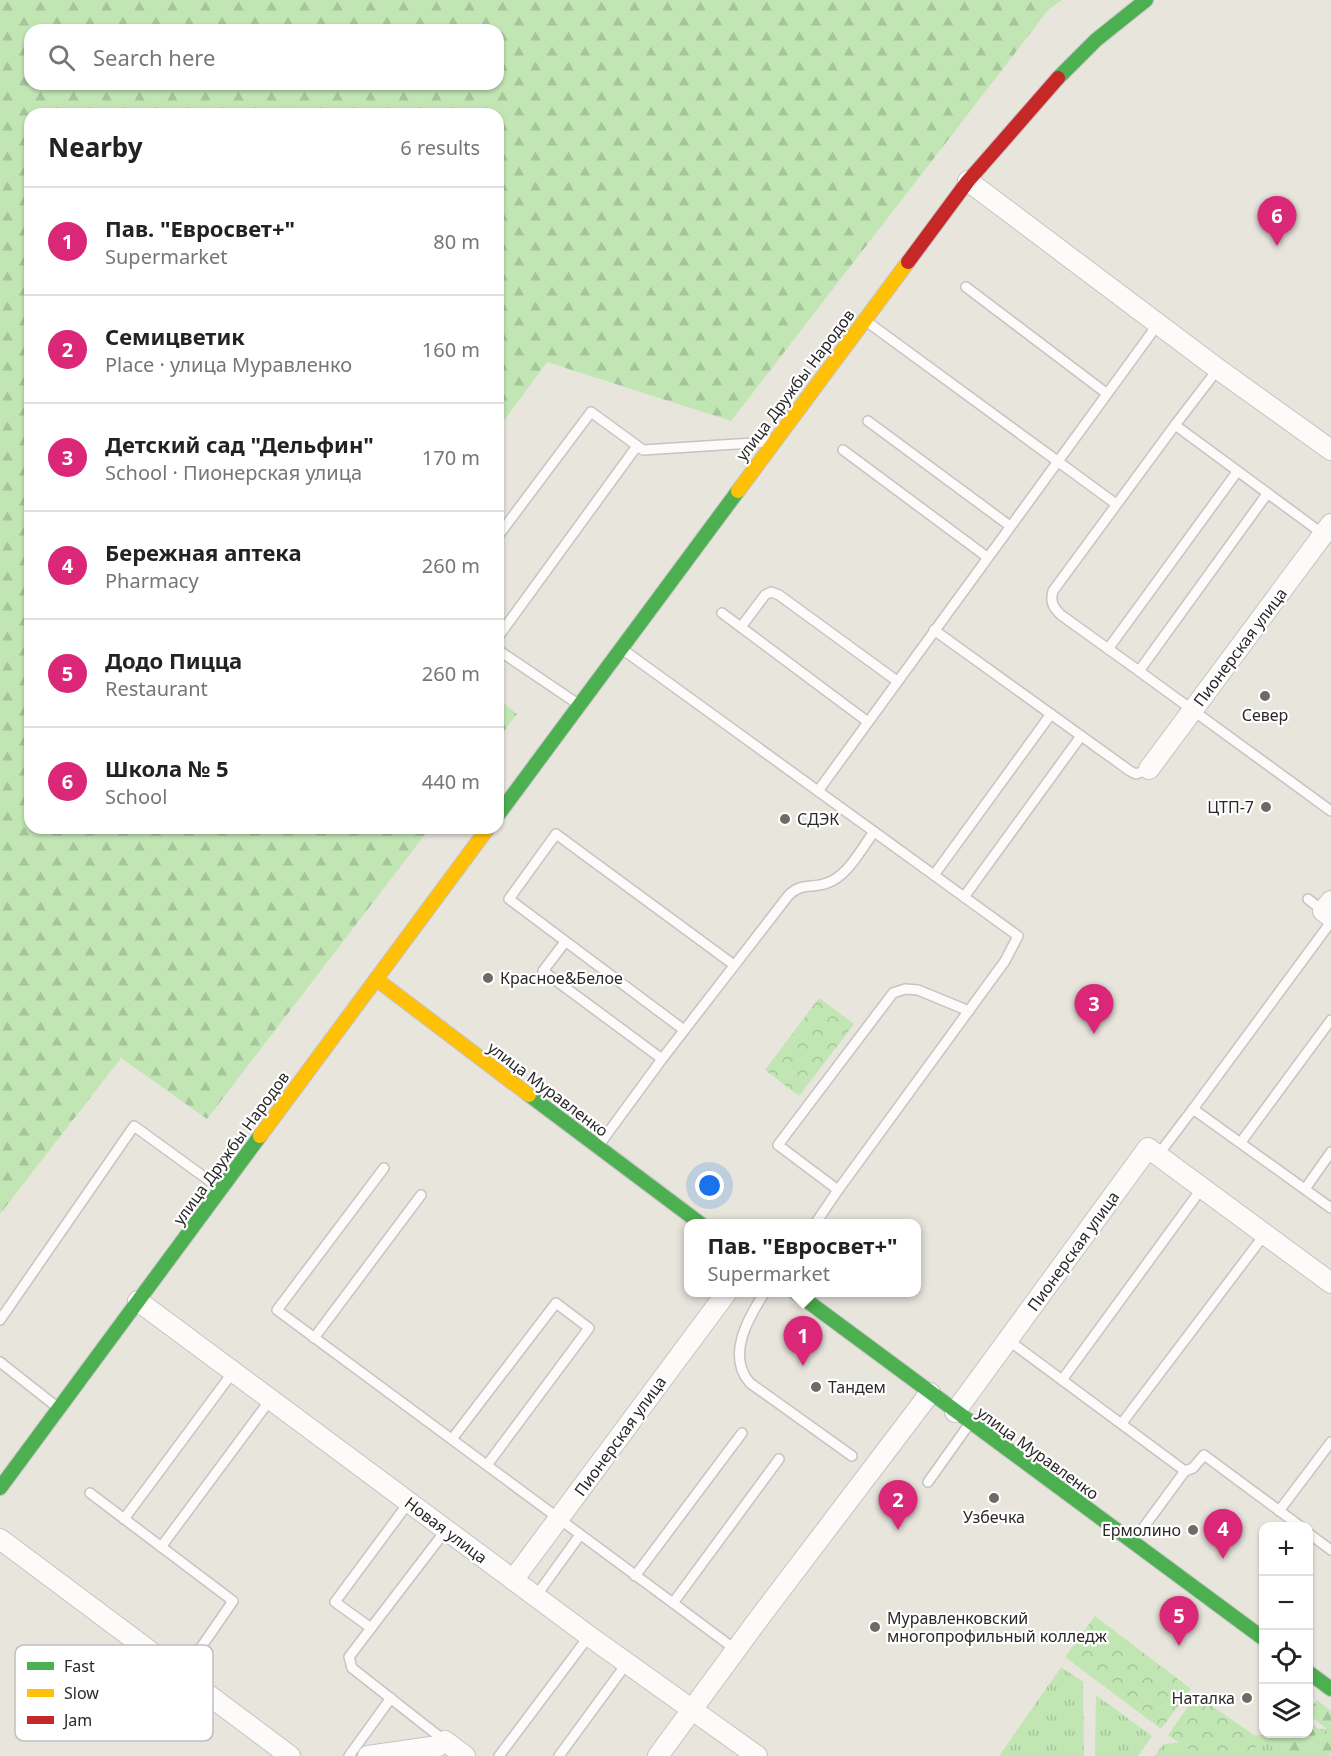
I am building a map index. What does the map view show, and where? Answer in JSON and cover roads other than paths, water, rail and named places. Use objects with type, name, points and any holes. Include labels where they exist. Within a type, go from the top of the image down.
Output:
[{"type":"street","name":"улица Дружбы Народов","points":[[504,807],[968,181],[1048,88],[1096,40],[1146,0]]},
{"type":"street","points":[[968,181],[1218,369],[1331,450]]},
{"type":"street","name":"Пионерская улица","points":[[1149,769],[1327,529]]},
{"type":"street","name":"улица Дружбы Народов","points":[[0,1488],[484,834]]},
{"type":"street","name":"улица Муравленко","points":[[376,979],[694,1219]]},
{"type":"street","name":"Пионерская улица","points":[[963,1418],[1008,1340],[1148,1148],[1168,1164]]},
{"type":"street","points":[[1168,1164],[1331,1282]]},
{"type":"street","name":"Пионерская улица","points":[[513,1580],[724,1297]]},
{"type":"street","name":"улица Муравленко","points":[[800,1297],[1259,1636]]},
{"type":"street","name":"Новая улица","points":[[138,1301],[535,1597],[756,1756]]},
{"type":"street","points":[[658,1756],[930,1393]]},
{"type":"street","points":[[0,1539],[142,1645]]},
{"type":"street","points":[[1313,1676],[1331,1689]]},
{"type":"street","points":[[213,1698],[290,1756]]},
{"type":"street","points":[[368,1756],[438,1746],[445,1741],[465,1756]]},
{"type":"lane","points":[[966,286],[1106,393]]},
{"type":"lane","points":[[864,320],[1116,504]]},
{"type":"lane","points":[[818,791],[1158,324]]},
{"type":"lane","points":[[1218,369],[1116,504],[1053,591],[1051,599],[1054,608],[1061,615],[1331,811]]},
{"type":"lane","points":[[504,528],[591,412],[643,450],[773,442]]},
{"type":"lane","points":[[868,421],[1010,526]]},
{"type":"lane","points":[[1176,425],[1267,494],[1327,529]]},
{"type":"lane","points":[[504,629],[638,446]]},
{"type":"lane","points":[[843,450],[987,557]]},
{"type":"lane","points":[[1108,649],[1237,472]]},
{"type":"lane","points":[[1139,671],[1267,494]]},
{"type":"lane","points":[[741,627],[765,595],[771,592],[779,595],[897,681]]},
{"type":"lane","points":[[722,613],[868,722]]},
{"type":"lane","points":[[934,630],[1136,774],[1149,769]]},
{"type":"lane","points":[[620,648],[1018,936],[1005,961],[818,1219]]},
{"type":"lane","points":[[504,654],[579,705]]},
{"type":"lane","points":[[934,876],[1051,714]]},
{"type":"lane","points":[[964,897],[1080,736]]},
{"type":"lane","points":[[597,1147],[792,891],[797,887],[827,884],[838,878],[874,832]]},
{"type":"lane","points":[[684,1030],[509,898],[556,834],[734,965]]},
{"type":"lane","points":[[1168,1164],[1158,1155],[1193,1109],[1325,910]]},
{"type":"lane","points":[[565,942],[543,971],[662,1059]]},
{"type":"lane","points":[[838,1190],[778,1145],[893,993],[905,989],[918,990],[969,1011]]},
{"type":"lane","points":[[1241,1142],[1331,1020]]},
{"type":"lane","points":[[1193,1109],[1331,1208]]},
{"type":"lane","points":[[0,1320],[134,1126],[221,1190]]},
{"type":"lane","points":[[1305,1189],[1331,1152]]},
{"type":"lane","points":[[384,1168],[277,1310],[736,1650]]},
{"type":"lane","points":[[1062,1380],[1202,1188]]},
{"type":"lane","points":[[314,1338],[422,1195]]},
{"type":"lane","points":[[1122,1423],[1264,1234]]},
{"type":"lane","points":[[762,1297],[752,1311],[741,1343],[739,1355],[742,1374],[750,1383],[852,1456]]},
{"type":"lane","points":[[452,1439],[555,1303],[589,1328],[487,1465]]},
{"type":"lane","points":[[1008,1340],[1185,1471]]},
{"type":"lane","points":[[0,1362],[59,1408]]},
{"type":"lane","points":[[124,1519],[233,1372]]},
{"type":"lane","points":[[161,1547],[270,1400]]},
{"type":"lane","points":[[928,1482],[963,1418]]},
{"type":"lane","points":[[636,1576],[742,1432]]},
{"type":"lane","points":[[1280,1511],[1331,1442]]},
{"type":"lane","points":[[1133,1542],[1185,1471],[1204,1455],[1294,1522]]},
{"type":"lane","points":[[673,1603],[779,1458]]},
{"type":"lane","points":[[90,1493],[233,1601],[203,1645]]},
{"type":"lane","points":[[370,1628],[334,1602],[409,1502]]},
{"type":"lane","points":[[445,1741],[351,1668],[349,1657],[446,1530]]},
{"type":"lane","points":[[535,1597],[580,1535]]},
{"type":"lane","points":[[1313,1537],[1331,1550]]},
{"type":"lane","points":[[499,1756],[589,1636]]},
{"type":"lane","points":[[559,1756],[627,1663]]},
{"type":"lane","points":[[348,1756],[391,1698]]},
{"type":"place","name":"Школа № 5","points":[[1277,246]]},
{"type":"place","name":"Север","points":[[1265,696]]},
{"type":"place","name":"ЦТП-7","points":[[1266,807]]},
{"type":"place","name":"СДЭК","points":[[785,819]]},
{"type":"place","name":"Красное&Белое","points":[[488,978]]},
{"type":"place","name":"Детский сад \"Дельфин\"","points":[[1094,1034]]},
{"type":"place","name":"Пав. \"Евросвет+\"","points":[[803,1366]]},
{"type":"place","name":"Тандем","points":[[816,1387]]},
{"type":"place","name":"Узбечка","points":[[994,1498]]},
{"type":"place","name":"Семицветик","points":[[898,1530]]},
{"type":"place","name":"Ермолино","points":[[1193,1530]]},
{"type":"place","name":"Бережная аптека","points":[[1223,1559]]},
{"type":"place","name":"Муравленковский многопрофильный колледж","points":[[875,1627]]},
{"type":"place","name":"Додо Пицца","points":[[1179,1646]]},
{"type":"place","name":"Наталка","points":[[1247,1698]]}]
